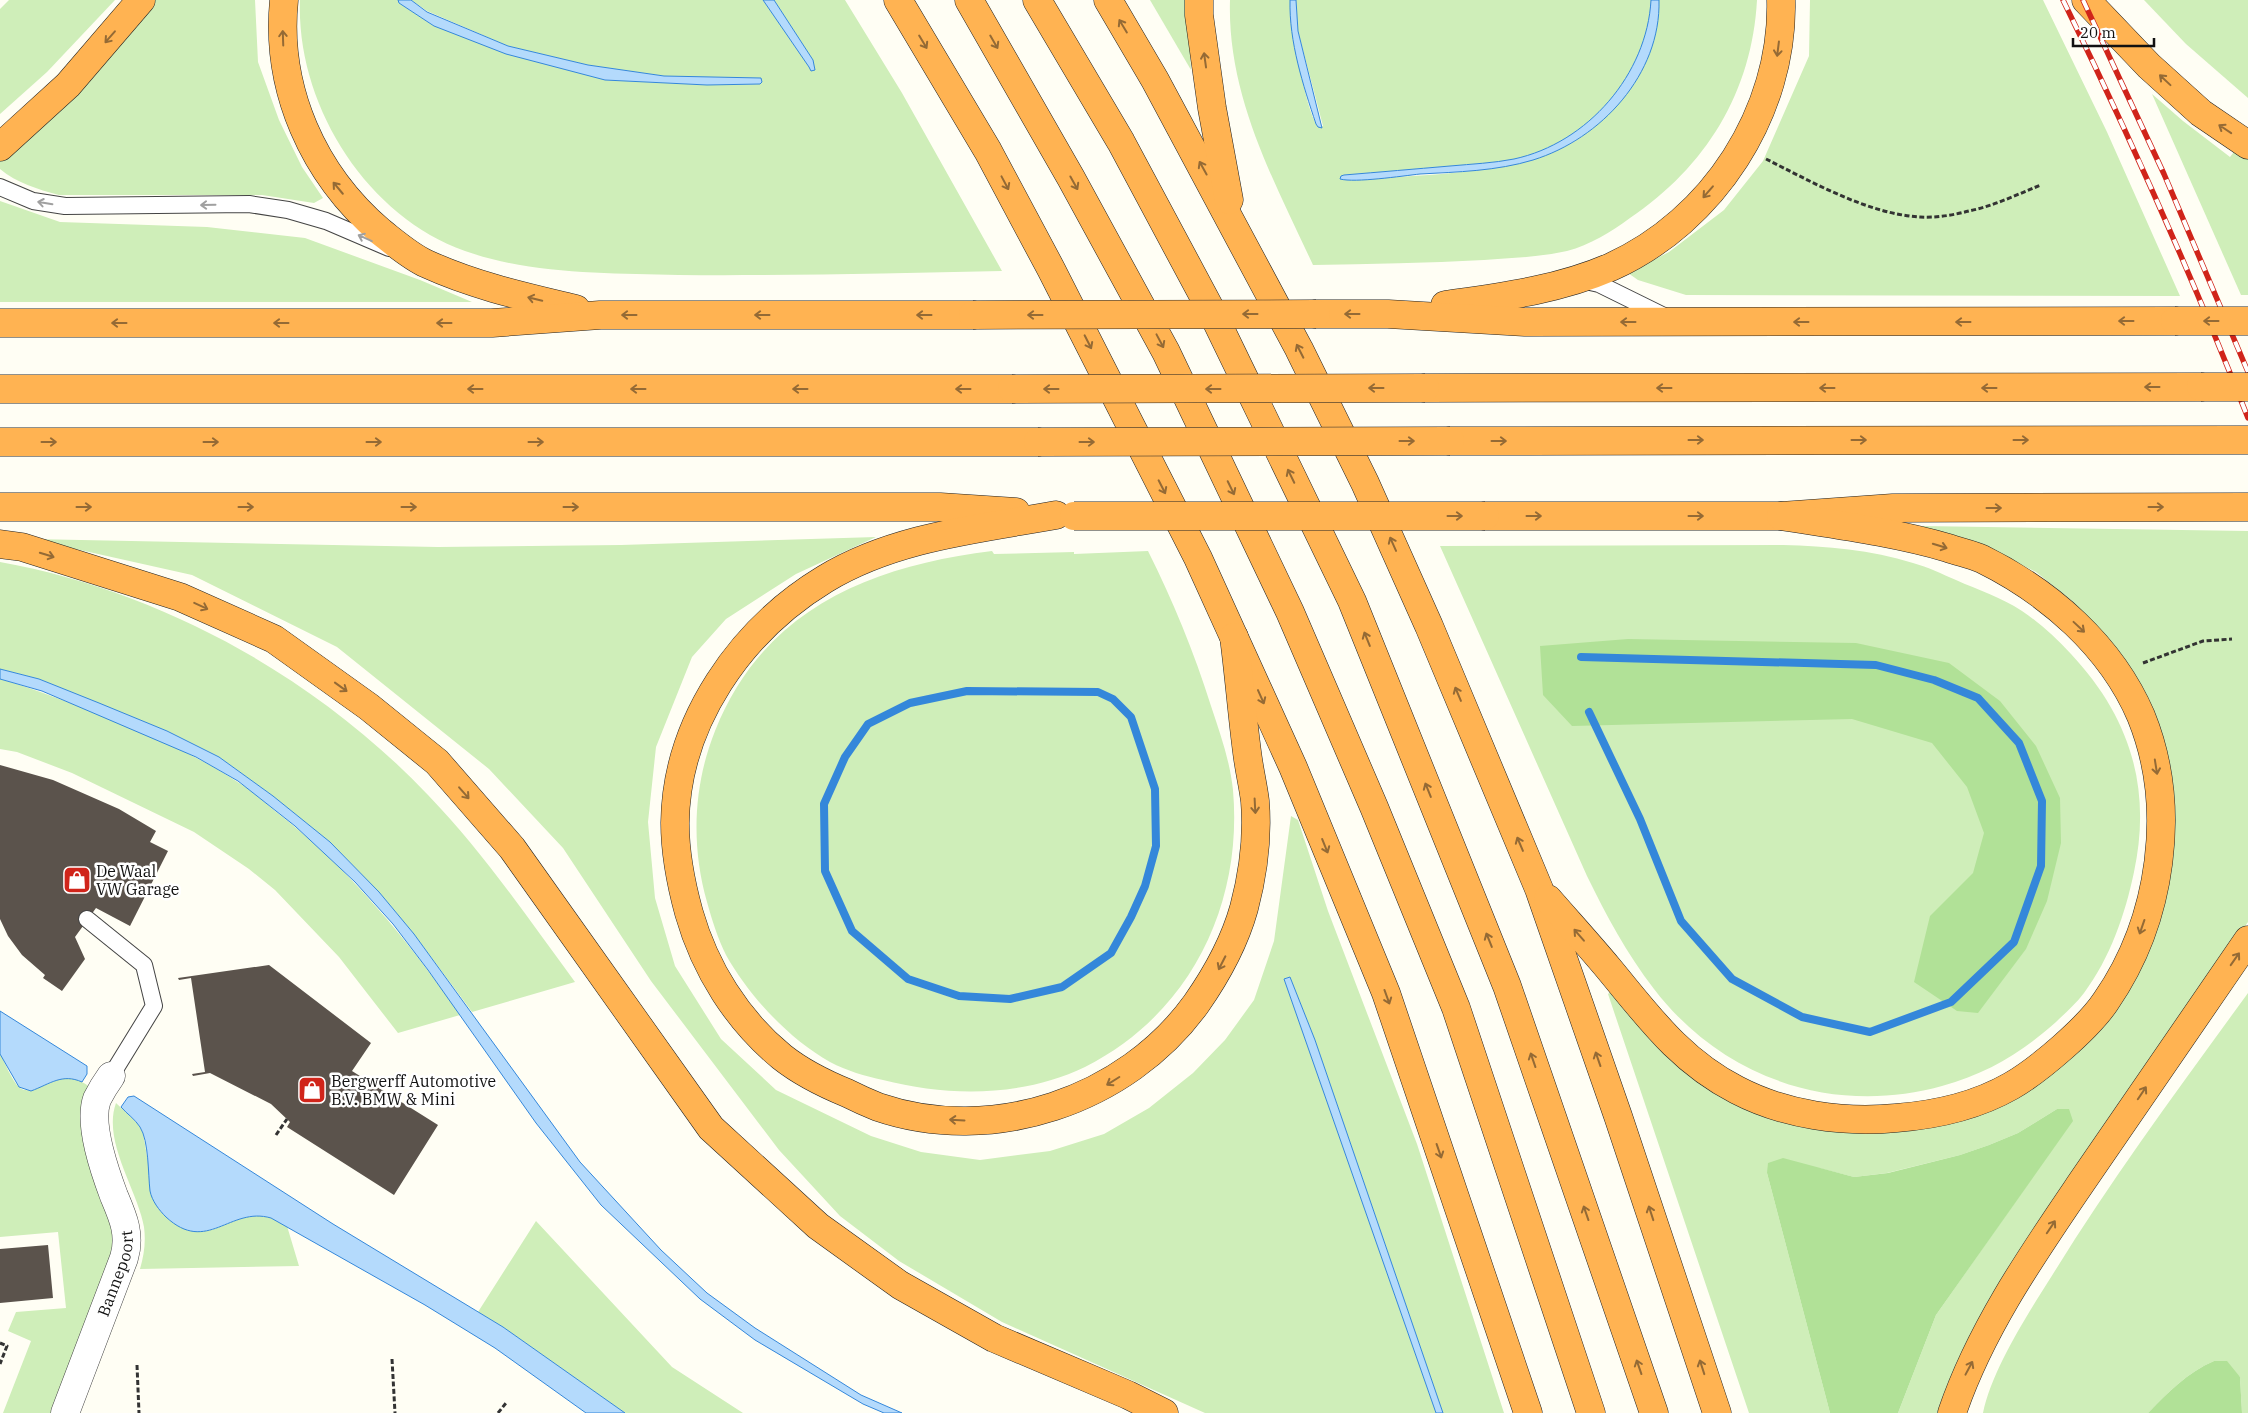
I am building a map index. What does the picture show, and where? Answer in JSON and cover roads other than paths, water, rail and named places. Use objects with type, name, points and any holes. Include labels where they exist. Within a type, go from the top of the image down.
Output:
[{"type":"highway","points":[[0,146],[68,85],[141,0]]},
{"type":"highway","points":[[284,0],[283,49],[288,82],[298,115],[313,149],[333,182],[362,215],[392,241],[426,264],[494,289],[600,315]]},
{"type":"highway","points":[[898,0],[988,151],[1052,269],[1198,558],[1293,767],[1386,993],[1528,1413]]},
{"type":"highway","points":[[969,0],[1071,178],[1166,352],[1290,612],[1374,807],[1456,1008],[1591,1413]]},
{"type":"highway","points":[[1037,0],[1121,142],[1212,312],[1352,601],[1507,986],[1654,1413]]},
{"type":"highway","points":[[1108,0],[1155,80],[1234,226],[1365,483],[1429,626],[1539,889],[1618,1116],[1717,1413]]},
{"type":"highway","points":[[1199,0],[1199,14],[1212,108],[1234,226]]},
{"type":"highway","points":[[1388,314],[1526,294],[1611,267],[1660,237],[1693,210],[1743,148],[1758,119],[1771,85],[1778,51],[1781,0]]},
{"type":"highway","points":[[2086,0],[2149,66],[2201,113],[2248,145]]},
{"type":"highway","points":[[0,323],[492,323],[600,315],[1388,314],[1525,322],[2248,321]]},
{"type":"highway","points":[[0,389],[2248,387]]},
{"type":"highway","points":[[0,442],[2248,440]]},
{"type":"highway","points":[[0,507],[940,507],[1065,515],[1485,516],[1781,516],[1893,508],[2248,507]]},
{"type":"highway","points":[[1065,515],[904,544],[827,578],[787,606],[758,632],[737,656],[711,695],[688,746],[678,785],[675,824],[680,880],[694,928],[717,981],[751,1028],[785,1059],[831,1086],[878,1107],[940,1119],[988,1120],[1027,1114],[1087,1094],[1129,1071],[1159,1046],[1187,1016],[1214,978],[1232,943],[1251,877],[1256,840],[1255,801],[1234,637]]},
{"type":"highway","points":[[1539,889],[1665,1037],[1697,1065],[1738,1090],[1784,1108],[1832,1118],[1877,1120],[1929,1116],[1971,1104],[2012,1086],[2066,1044],[2106,1002],[2133,952],[2151,899],[2161,854],[2160,796],[2154,754],[2140,713],[2116,673],[2092,640],[2046,596],[1980,558],[1893,534],[1781,516]]},
{"type":"highway","points":[[0,544],[22,547],[180,597],[274,640],[369,707],[437,762],[512,848],[711,1128],[818,1226],[900,1285],[994,1338],[1128,1395],[1164,1413]]},
{"type":"highway","points":[[1952,1413],[1967,1372],[2039,1246],[2155,1072],[2248,940]]},
{"type":"street","name":"Bannepoort","points":[[66,1413],[128,1244],[124,1223],[108,1178],[96,1125],[97,1100],[111,1076]]},
{"type":"lane","points":[[0,187],[33,201],[65,206],[250,204],[288,210],[326,221],[426,264]]},
{"type":"lane","points":[[1578,279],[1599,284],[1677,322]]},
{"type":"lane","points":[[87,919],[144,965],[154,1006],[111,1076]]},
{"type":"water","points":[[398,0],[411,0],[427,12],[508,46],[588,65],[664,76],[761,78],[762,82],[760,84],[707,85],[605,80],[506,54],[434,26],[399,3]]},
{"type":"water","points":[[763,0],[774,0],[813,60],[815,70],[811,71]]},
{"type":"water","points":[[1290,0],[1296,0],[1298,31],[1322,128],[1316,124],[1294,47]]},
{"type":"water","points":[[1651,0],[1659,0],[1657,27],[1650,53],[1638,78],[1622,100],[1603,120],[1582,137],[1558,150],[1533,160],[1505,167],[1367,180],[1340,179],[1344,175],[1499,162],[1541,151],[1566,138],[1589,121],[1609,101],[1625,79],[1638,54],[1647,27]]},
{"type":"water","points":[[0,669],[39,679],[99,703],[167,731],[219,757],[273,796],[330,842],[379,892],[414,934],[580,1162],[661,1250],[707,1293],[755,1328],[861,1395],[902,1413],[884,1413],[863,1404],[755,1340],[700,1299],[601,1205],[536,1123],[428,970],[393,924],[355,882],[295,826],[238,781],[196,757],[42,691],[0,679]]},
{"type":"water","points":[[1290,977],[1315,1040],[1443,1413],[1436,1413],[1284,979]]},
{"type":"water","points":[[0,1011],[87,1066],[87,1074],[82,1082],[62,1079],[31,1091],[19,1087],[0,1054]]},
{"type":"water","points":[[134,1096],[333,1224],[503,1327],[625,1413],[586,1413],[495,1348],[425,1305],[271,1218],[256,1216],[243,1218],[206,1231],[194,1232],[181,1227],[163,1214],[151,1195],[147,1149],[143,1133],[138,1124],[121,1107],[128,1097]]},
{"type":"waterway","points":[[1581,657],[1876,665],[1934,680],[1978,698],[2019,743],[2042,801],[2041,866],[2014,942],[1951,1002],[1870,1032],[1802,1017],[1732,979],[1681,921],[1640,819],[1589,712]]},
{"type":"waterway","points":[[967,691],[1098,692],[1113,699],[1131,717],[1155,789],[1156,846],[1145,886],[1131,917],[1111,953],[1062,987],[1010,999],[959,996],[908,979],[852,931],[825,871],[824,804],[845,757],[868,724],[910,703],[967,691]]},
{"type":"railway","points":[[2063,0],[2160,207],[2248,418]]},
{"type":"railway","points":[[2083,0],[2164,174],[2248,372]]},
{"type":"place","name":"De Waal VW Garage","points":[[77,880]]},
{"type":"place","name":"Bergwerff Automotive B.V. BMW & Mini","points":[[312,1090]]}]
